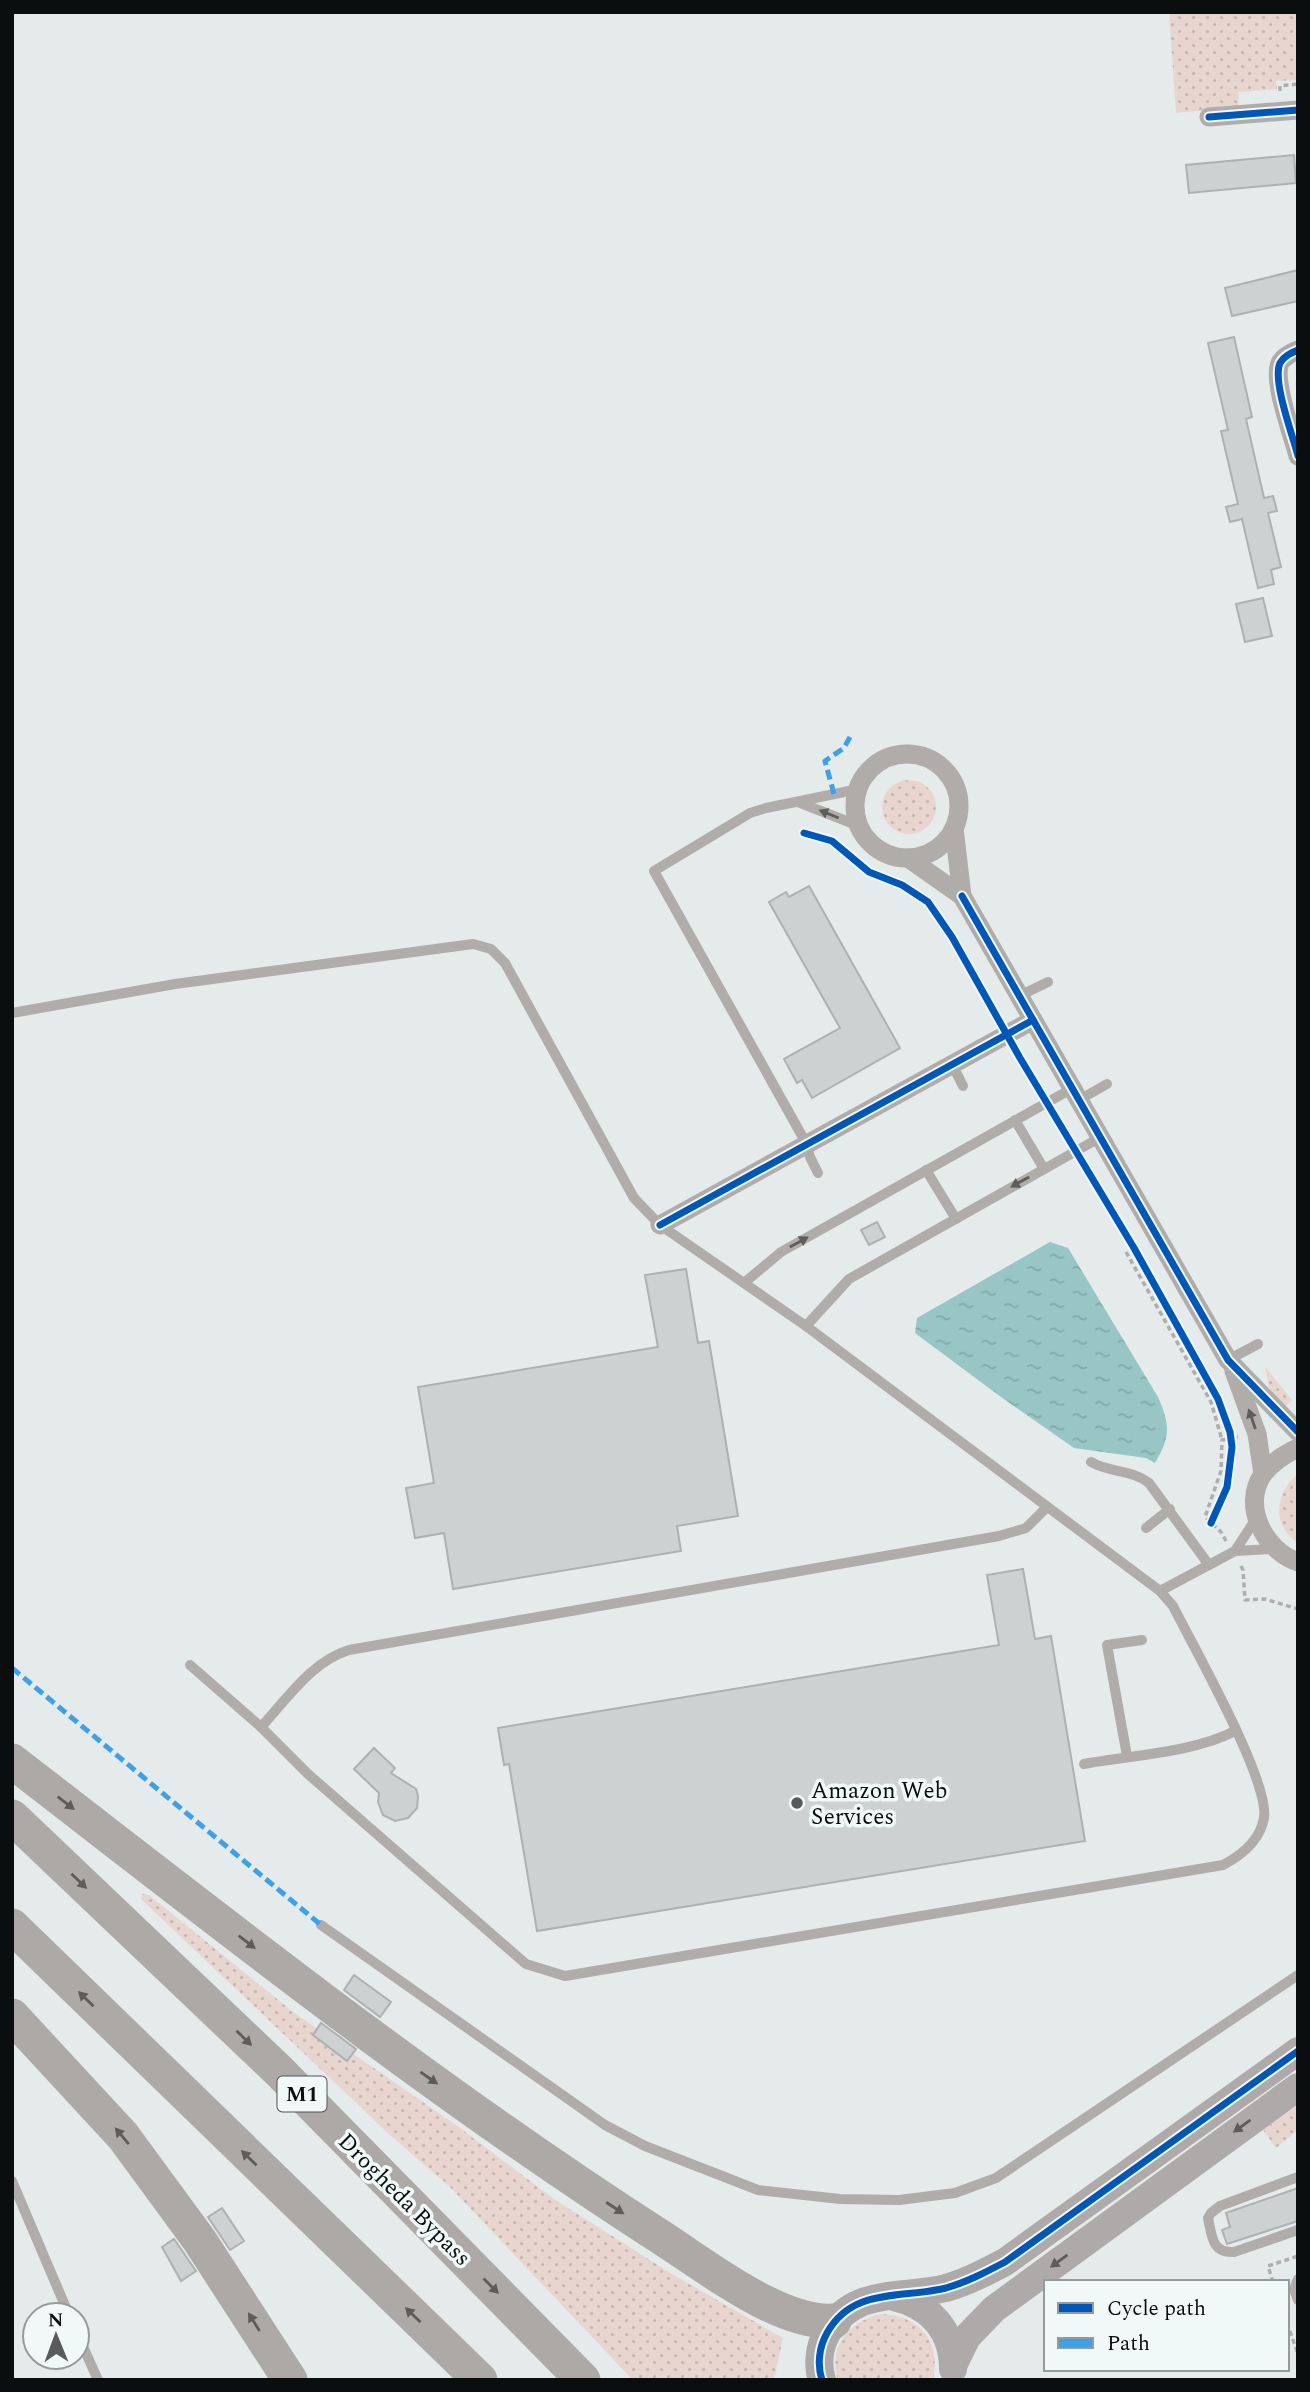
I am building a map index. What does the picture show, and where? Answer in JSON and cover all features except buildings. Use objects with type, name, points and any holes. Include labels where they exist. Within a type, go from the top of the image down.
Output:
[{"type":"highway","points":[[12,1761],[350,2022],[587,2190],[774,2306],[809,2320],[834,2321]]},
{"type":"highway","name":"Drogheda Bypass","points":[[12,1817],[279,2071],[583,2380]]},
{"type":"highway","points":[[12,1926],[480,2380]]},
{"type":"highway","points":[[12,2016],[123,2136],[200,2241],[290,2380]]},
{"type":"street","points":[[1209,117],[1298,110]]},
{"type":"street","points":[[1298,351],[1289,353],[1280,364],[1279,382],[1298,456]]},
{"type":"street","points":[[910,754],[927,758],[941,767],[952,780],[958,795],[959,812],[954,828],[935,850],[908,858],[892,856],[878,850],[859,826],[855,802],[866,775],[878,763],[910,754]]},
{"type":"street","points":[[954,828],[962,896],[1155,1236],[1231,1363],[1257,1434],[1263,1474],[1256,1497],[1256,1517],[1274,1549],[1298,1562]]},
{"type":"street","points":[[908,858],[962,896]]},
{"type":"street","points":[[660,1225],[1032,1020]]},
{"type":"street","points":[[1231,1363],[1298,1432]]},
{"type":"street","points":[[1263,1474],[1287,1453],[1298,1448]]},
{"type":"street","points":[[819,2378],[819,2355],[824,2337],[846,2309],[877,2297],[894,2297],[958,2284],[1005,2262],[1298,2051]]},
{"type":"street","points":[[952,2375],[967,2337],[994,2309],[1298,2087]]},
{"type":"street","points":[[894,2297],[918,2305],[937,2320],[951,2349],[952,2375]]},
{"type":"lane","points":[[818,1173],[806,1143],[654,871],[750,813],[766,807],[859,789]]},
{"type":"lane","points":[[798,802],[859,826]]},
{"type":"lane","points":[[12,1013],[175,984],[472,944],[491,949],[505,963],[634,1198],[660,1225],[806,1326],[1160,1591],[1173,1606],[1235,1731],[1263,1795],[1264,1818],[1259,1834],[1248,1849],[1223,1865],[565,1976],[526,1964],[308,1774],[261,1727],[190,1665]]},
{"type":"lane","points":[[1019,996],[1048,982]]},
{"type":"lane","points":[[952,1063],[962,1086]]},
{"type":"lane","points":[[744,1283],[781,1252],[1015,1120],[1107,1084]]},
{"type":"lane","points":[[1015,1120],[1044,1169]]},
{"type":"lane","points":[[806,1326],[849,1279],[1101,1137]]},
{"type":"lane","points":[[926,1170],[956,1219]]},
{"type":"lane","points":[[1231,1363],[1258,1344]]},
{"type":"lane","points":[[1091,1462],[1101,1468],[1141,1477],[1156,1490],[1209,1565]]},
{"type":"lane","points":[[261,1727],[321,1662],[349,1650],[1006,1535],[1026,1528],[1047,1507]]},
{"type":"lane","points":[[1146,1528],[1170,1509]]},
{"type":"lane","points":[[1160,1591],[1233,1551],[1256,1517]]},
{"type":"lane","points":[[1233,1551],[1274,1549]]},
{"type":"lane","points":[[1127,1756],[1107,1645],[1142,1640]]},
{"type":"lane","points":[[1084,1764],[1197,1745],[1235,1731]]},
{"type":"lane","points":[[321,1925],[624,2136],[758,2190],[840,2199],[899,2200],[928,2197],[955,2193],[996,2178],[1298,1975]]},
{"type":"lane","points":[[1298,2177],[1220,2206],[1208,2218],[1216,2246],[1223,2252],[1234,2252],[1298,2230]]},
{"type":"lane","points":[[12,2181],[63,2301]]},
{"type":"lane","points":[[1298,2279],[1294,2289],[1298,2300]]},
{"type":"path","points":[[1130,1250],[1222,1410]]},
{"type":"path","points":[[1130,1250],[1211,1402],[1222,1440],[1221,1471],[1205,1517],[1221,1532],[1243,1570],[1245,1600],[1265,1599],[1298,1609]]},
{"type":"path","points":[[1222,1440],[1244,1437]]},
{"type":"path","points":[[1211,1523],[1216,1515]]},
{"type":"path","points":[[1272,2280],[1268,2266],[1298,2256]]},
{"type":"path","points":[[1289,2329],[1298,2354]]},
{"type":"shaded area","points":[[1169,12],[1298,12],[1298,80],[1276,81],[1277,89],[1238,92],[1239,107],[1176,113]]},
{"type":"shaded area","points":[[909,780],[928,788],[936,807],[928,826],[909,834],[890,826],[882,807],[890,788]]},
{"type":"shaded area","points":[[1265,1367],[1292,1400],[1285,1407],[1269,1388]]},
{"type":"shaded area","points":[[1298,1474],[1298,1543],[1283,1527],[1279,1509],[1284,1490]]},
{"type":"shaded area","points":[[142,1894],[149,1895],[293,2012],[456,2125],[554,2199],[672,2274],[783,2338],[774,2380],[633,2380],[450,2187],[390,2135],[141,1899]]},
{"type":"shaded area","points":[[1298,2105],[1298,2130],[1276,2148],[1263,2130]]},
{"type":"shaded area","points":[[882,2314],[908,2320],[925,2334],[934,2354],[933,2380],[838,2380],[836,2357],[844,2337],[860,2322]]},
{"type":"water","points":[[1050,1242],[1068,1248],[1158,1397],[1167,1430],[1164,1445],[1155,1463],[1146,1458],[1074,1448],[915,1333],[917,1318]]},
{"type":"marked path","points":[[834,794],[825,761],[844,748],[850,737]]},
{"type":"marked path","points":[[12,1668],[321,1925]]},
{"type":"cycle path","points":[[1209,117],[1298,110]]},
{"type":"cycle path","points":[[1298,350],[1284,358],[1278,371],[1281,395],[1298,456]]},
{"type":"cycle path","points":[[804,833],[832,841],[869,872],[902,885],[928,902],[952,937],[1020,1058],[1134,1248],[1218,1399],[1230,1432],[1232,1447],[1227,1487],[1211,1523]]},
{"type":"cycle path","points":[[962,896],[1228,1360],[1298,1432]]},
{"type":"cycle path","points":[[660,1225],[1033,1020]]},
{"type":"cycle path","points":[[822,2380],[819,2362],[824,2338],[838,2318],[850,2308],[879,2297],[946,2288],[1005,2262],[1298,2051]]},
{"type":"place","name":"Amazon Web Services","points":[[797,1803]]}]
